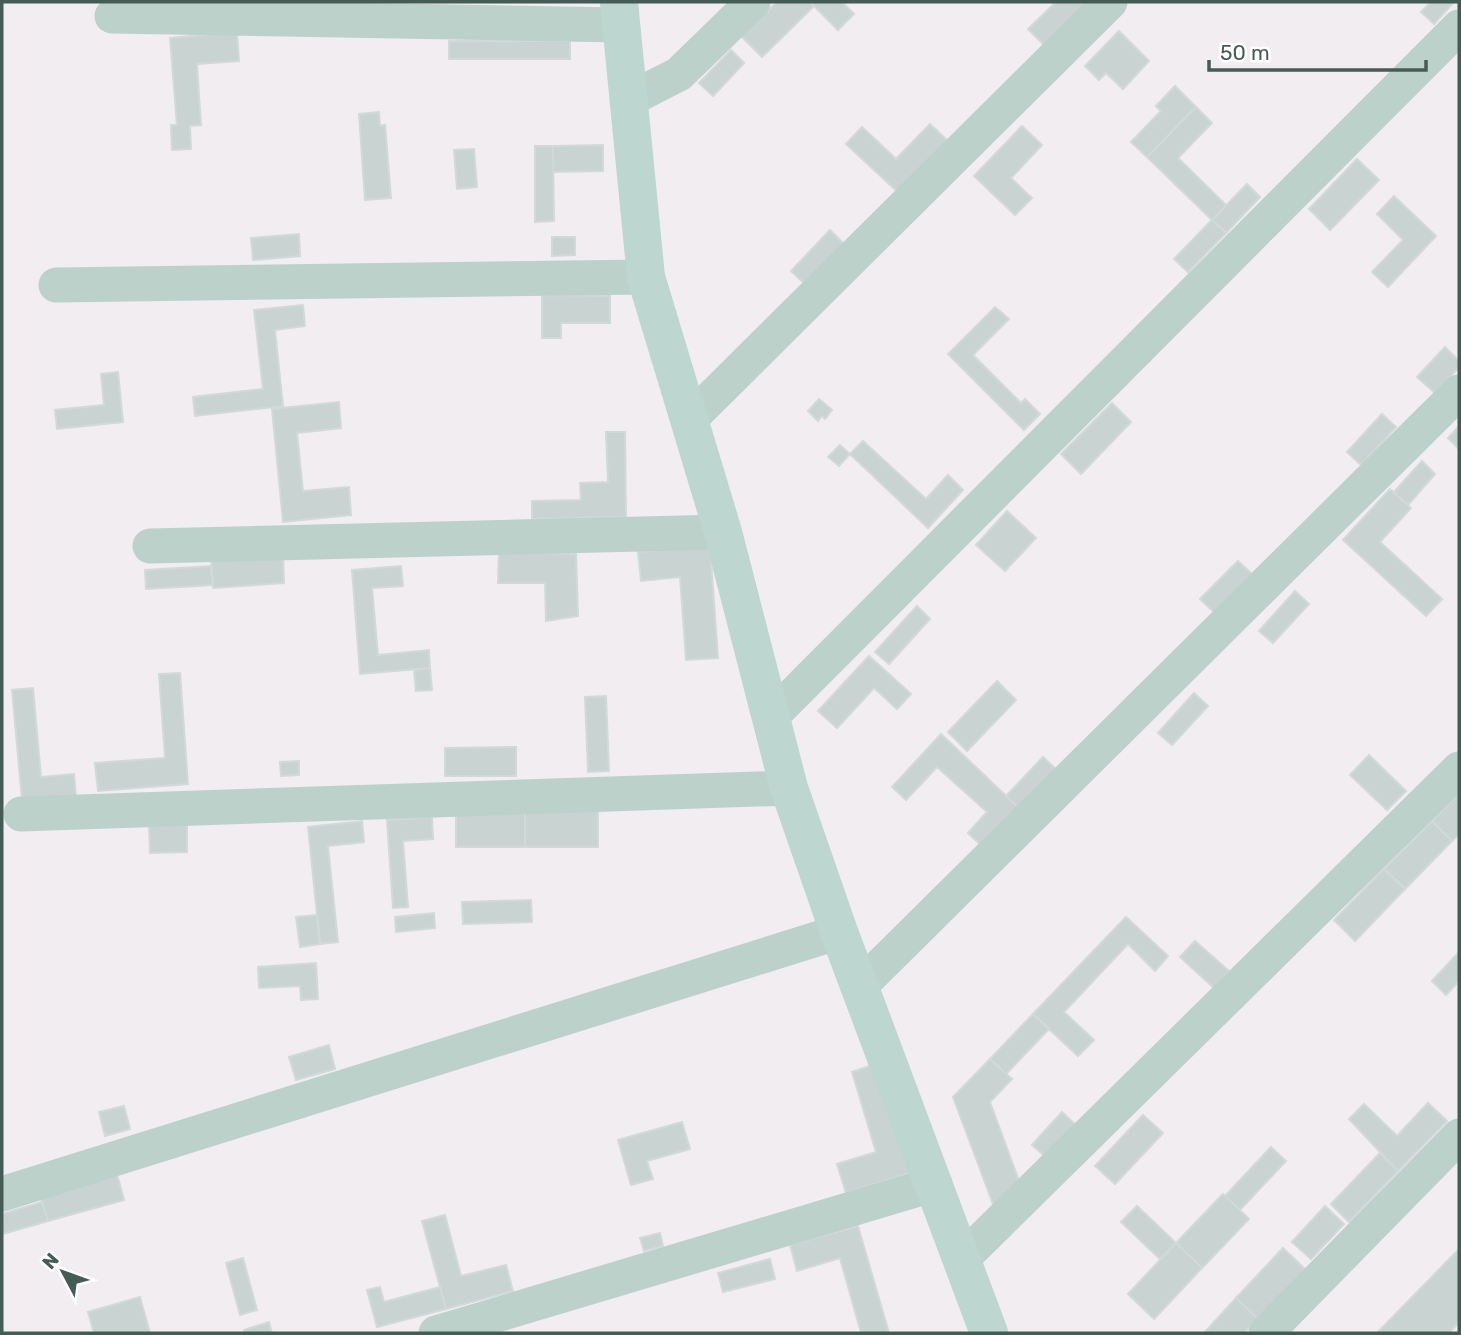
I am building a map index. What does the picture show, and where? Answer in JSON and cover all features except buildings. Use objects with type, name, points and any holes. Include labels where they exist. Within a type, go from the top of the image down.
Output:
[{"type":"street","points":[[628,100],[680,74],[753,2]]},
{"type":"street","points":[[689,420],[1110,2]]},
{"type":"street","points":[[112,16],[619,13],[646,277],[723,532],[789,788],[839,932],[989,1333]]},
{"type":"street","points":[[770,718],[1459,27]]},
{"type":"street","points":[[56,285],[646,277]]},
{"type":"street","points":[[860,986],[1459,392]]},
{"type":"street","points":[[150,546],[723,532]]},
{"type":"street","points":[[962,1259],[1459,769]]},
{"type":"street","points":[[21,814],[789,788]]},
{"type":"street","points":[[2,1194],[839,932]]},
{"type":"street","points":[[1266,1333],[1459,1136]]},
{"type":"street","points":[[436,1333],[935,1184]]}]
